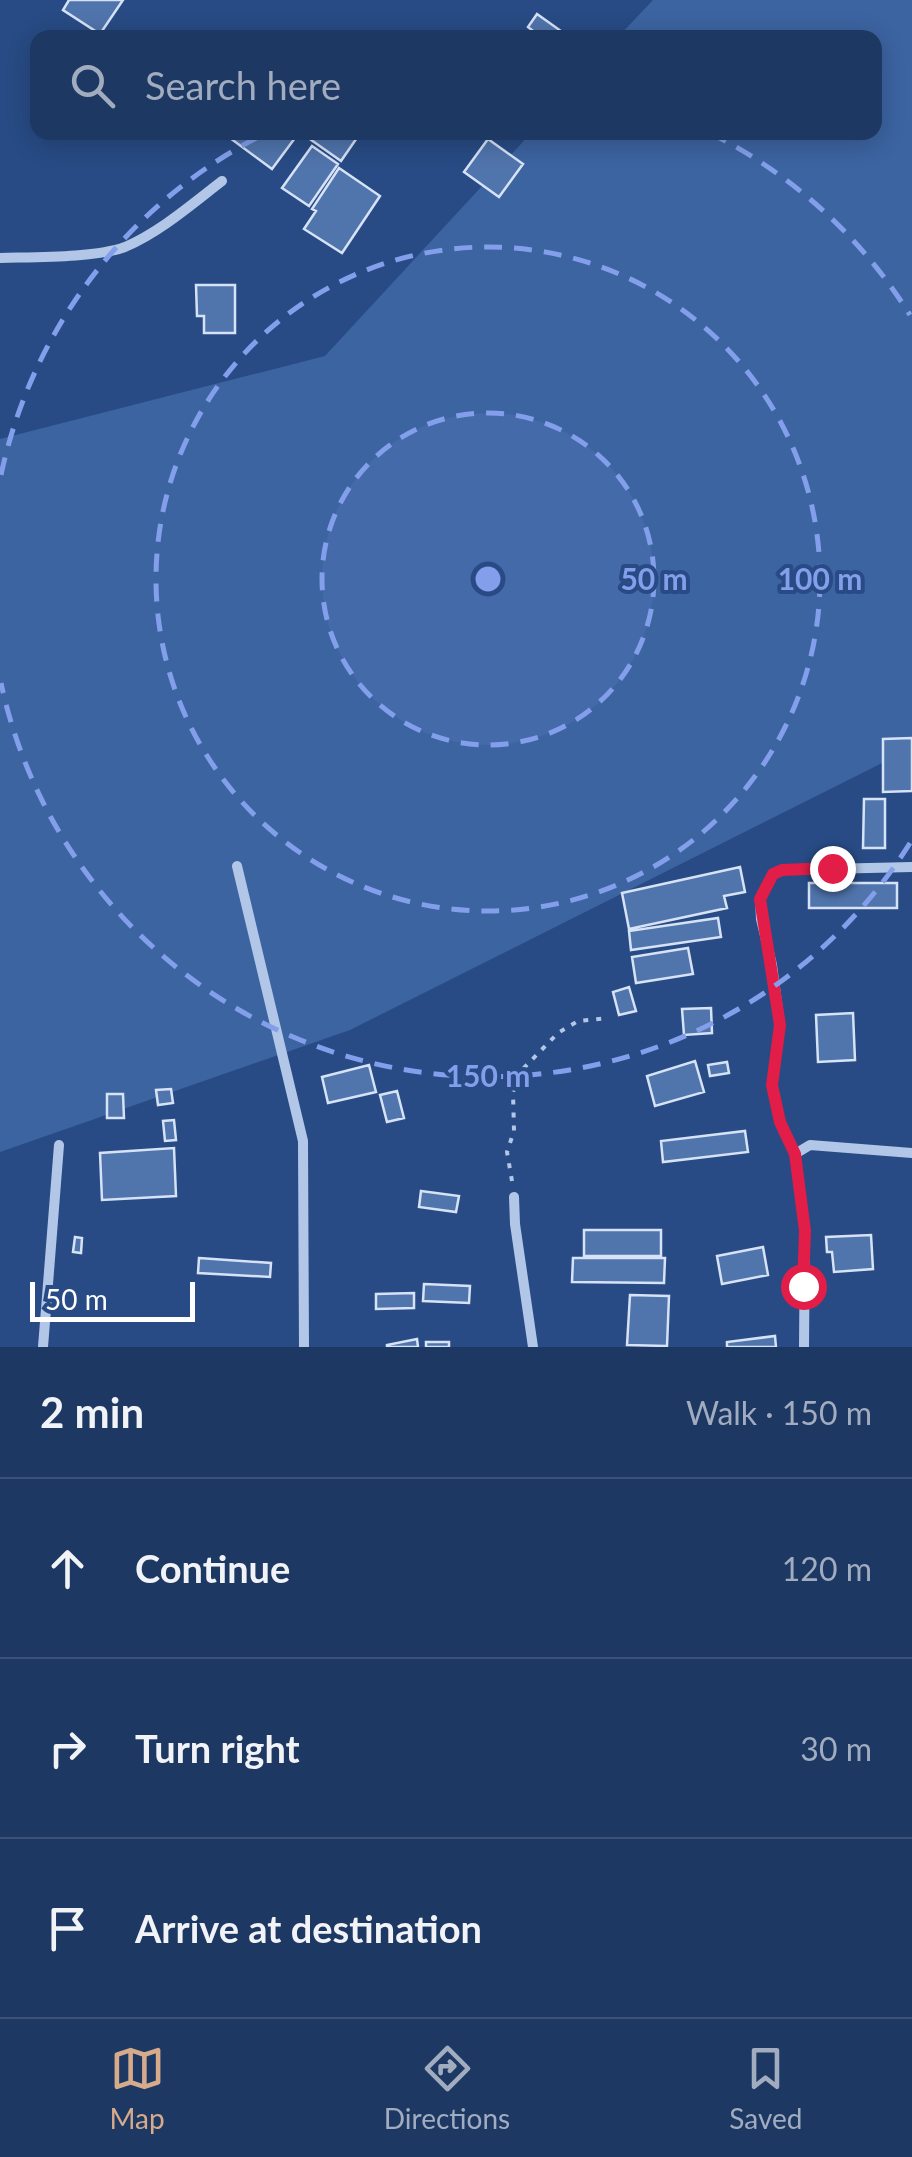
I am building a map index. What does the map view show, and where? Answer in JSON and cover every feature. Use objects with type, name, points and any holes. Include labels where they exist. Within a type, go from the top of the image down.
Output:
[{"type":"street","points":[[0,258],[103,252],[125,246],[222,181]]},
{"type":"street","points":[[237,866],[303,1142],[304,1347]]},
{"type":"street","points":[[804,1347],[805,1231],[795,1154],[780,1122],[772,1085],[780,1025],[760,899],[773,874],[782,870],[912,867]]},
{"type":"street","points":[[43,1347],[59,1145]]},
{"type":"street","points":[[795,1154],[810,1145],[912,1153]]},
{"type":"street","points":[[514,1197],[533,1347]]},
{"type":"path","points":[[514,1197],[507,1152],[514,1131],[513,1092],[519,1073],[558,1033],[578,1022],[608,1018]]},
{"type":"shaded area","points":[[653,0],[912,0],[912,748],[350,1030],[0,1152],[0,439],[325,356],[525,140],[882,140],[882,30],[625,30]]},
{"type":"building","points":[[69,0],[123,0],[103,30],[94,30],[63,10]]},
{"type":"building","points":[[537,14],[560,30],[532,30],[528,27]]},
{"type":"building","points":[[233,140],[294,140],[272,169]]},
{"type":"building","points":[[311,140],[355,140],[341,161]]},
{"type":"building","points":[[487,140],[523,164],[499,197],[464,172]]},
{"type":"building","points":[[312,146],[338,164],[309,206],[282,188]]},
{"type":"building","points":[[339,168],[380,196],[342,253],[304,229],[316,211],[312,209]]},
{"type":"building","points":[[196,285],[235,285],[235,333],[204,333],[204,316],[197,316]]},
{"type":"building","points":[[912,738],[912,791],[883,792],[883,739]]},
{"type":"building","points":[[864,799],[885,799],[885,848],[863,848]]},
{"type":"building","points":[[740,867],[745,892],[724,896],[727,908],[629,929],[622,893]]},
{"type":"building","points":[[809,883],[897,883],[897,908],[809,908]]},
{"type":"building","points":[[718,918],[721,937],[631,950],[629,931]]},
{"type":"building","points":[[688,948],[693,974],[636,983],[632,957]]},
{"type":"building","points":[[629,987],[636,1011],[619,1015],[613,992]]},
{"type":"building","points":[[711,1008],[712,1033],[684,1035],[682,1009]]},
{"type":"building","points":[[853,1013],[855,1060],[818,1062],[816,1015]]},
{"type":"building","points":[[695,1061],[704,1092],[655,1106],[647,1076]]},
{"type":"building","points":[[727,1062],[729,1073],[710,1076],[708,1065]]},
{"type":"building","points":[[369,1065],[376,1092],[328,1103],[322,1077]]},
{"type":"building","points":[[171,1089],[173,1103],[158,1105],[156,1090]]},
{"type":"building","points":[[397,1091],[404,1118],[387,1122],[380,1095]]},
{"type":"building","points":[[107,1094],[123,1094],[124,1118],[107,1118]]},
{"type":"building","points":[[174,1120],[176,1140],[165,1141],[163,1121]]},
{"type":"building","points":[[745,1131],[748,1152],[663,1162],[661,1141]]},
{"type":"building","points":[[174,1148],[176,1196],[102,1200],[100,1153]]},
{"type":"building","points":[[421,1191],[459,1196],[456,1212],[419,1207]]},
{"type":"building","points":[[584,1230],[661,1230],[661,1256],[584,1256]]},
{"type":"building","points":[[871,1235],[873,1269],[834,1272],[826,1237]]},
{"type":"building","points":[[75,1237],[82,1238],[81,1253],[73,1252]]},
{"type":"building","points":[[763,1247],[768,1275],[722,1284],[717,1256]]},
{"type":"building","points":[[199,1258],[271,1263],[270,1277],[198,1273]]},
{"type":"building","points":[[573,1258],[665,1258],[664,1283],[572,1282]]},
{"type":"building","points":[[424,1284],[470,1286],[469,1303],[423,1301]]},
{"type":"building","points":[[414,1293],[414,1308],[376,1309],[376,1294]]},
{"type":"building","points":[[630,1295],[669,1296],[667,1346],[627,1345]]},
{"type":"building","points":[[775,1336],[776,1347],[727,1347],[727,1342]]},
{"type":"building","points":[[417,1339],[418,1347],[387,1347],[387,1345]]},
{"type":"building","points":[[426,1342],[449,1342],[449,1347],[426,1347]]},
{"type":"route","points":[[803,1286],[805,1231],[795,1154],[786,1141],[772,1085],[780,1025],[772,965],[760,919],[760,899],[773,874],[782,870],[832,868]]}]
